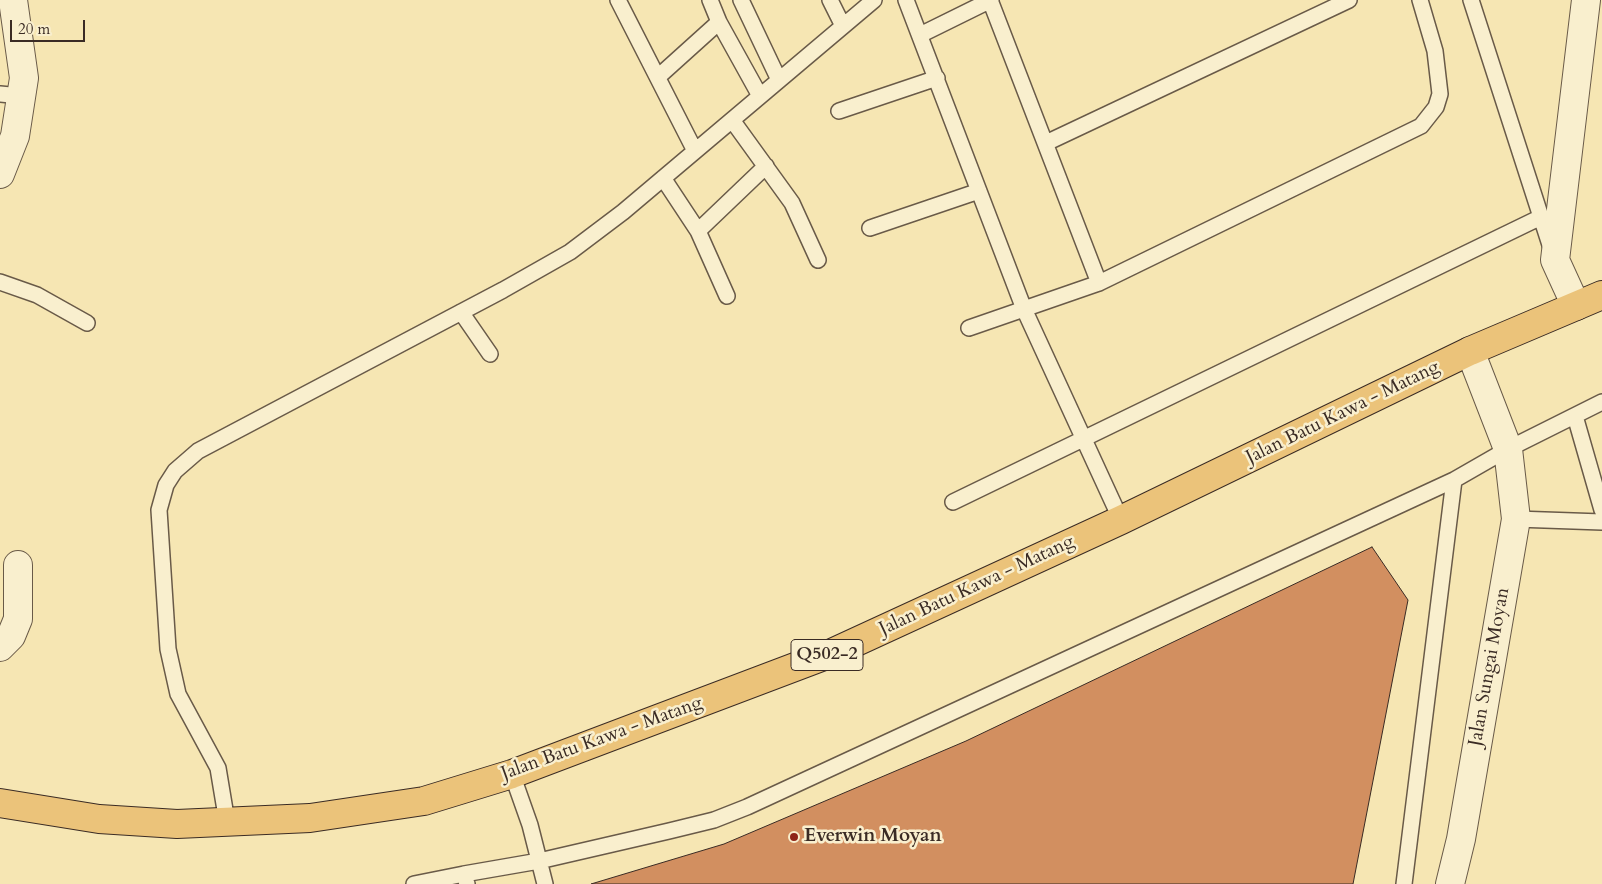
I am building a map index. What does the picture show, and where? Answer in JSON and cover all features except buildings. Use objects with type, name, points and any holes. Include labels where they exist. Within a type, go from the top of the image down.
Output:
[{"type":"main road","name":"Jalan Batu Kawa - Matang","points":[[0,803],[99,819],[177,824],[310,818],[424,801],[512,774],[832,653],[1121,520],[1470,351],[1602,295]]},
{"type":"street","points":[[0,174],[15,136],[11,95],[24,78],[14,0]]},
{"type":"street","points":[[1576,306],[1555,260],[1586,0]]},
{"type":"street","name":"Jalan Sungai Moyan","points":[[1450,884],[1461,839],[1516,519],[1508,449],[1470,351]]},
{"type":"street","points":[[0,647],[11,636],[18,619],[18,566]]},
{"type":"lane","points":[[618,0],[695,151]]},
{"type":"lane","points":[[710,0],[719,22],[760,96]]},
{"type":"lane","points":[[742,0],[779,80]]},
{"type":"lane","points":[[830,0],[843,26]]},
{"type":"lane","points":[[227,822],[218,768],[178,694],[168,649],[159,510],[166,485],[175,471],[198,451],[570,252],[663,178],[874,0]]},
{"type":"lane","points":[[906,0],[1024,309],[1121,520]]},
{"type":"lane","points":[[920,35],[991,0],[1098,283]]},
{"type":"lane","points":[[1046,143],[1349,0]]},
{"type":"lane","points":[[969,328],[1098,283],[1421,126],[1436,107],[1440,94],[1435,51],[1420,0]]},
{"type":"lane","points":[[1471,0],[1555,260]]},
{"type":"lane","points":[[658,77],[719,22]]},
{"type":"lane","points":[[839,111],[937,78]]},
{"type":"lane","points":[[732,120],[792,203],[818,260]]},
{"type":"lane","points":[[698,231],[766,166]]},
{"type":"lane","points":[[663,178],[698,231],[726,296]]},
{"type":"lane","points":[[870,228],[979,191]]},
{"type":"lane","points":[[953,502],[1541,217]]},
{"type":"lane","points":[[0,282],[37,295],[87,323]]},
{"type":"lane","points":[[461,312],[490,354]]},
{"type":"lane","points":[[414,884],[466,879],[696,824],[747,808],[1454,480],[1508,449],[1602,402]]},
{"type":"lane","points":[[1575,416],[1602,510]]},
{"type":"lane","points":[[1404,884],[1454,480]]},
{"type":"lane","points":[[1516,519],[1602,522]]},
{"type":"lane","points":[[512,774],[530,825],[545,884]]},
{"type":"place","name":"Everwin Moyan","points":[[794,837]]}]
